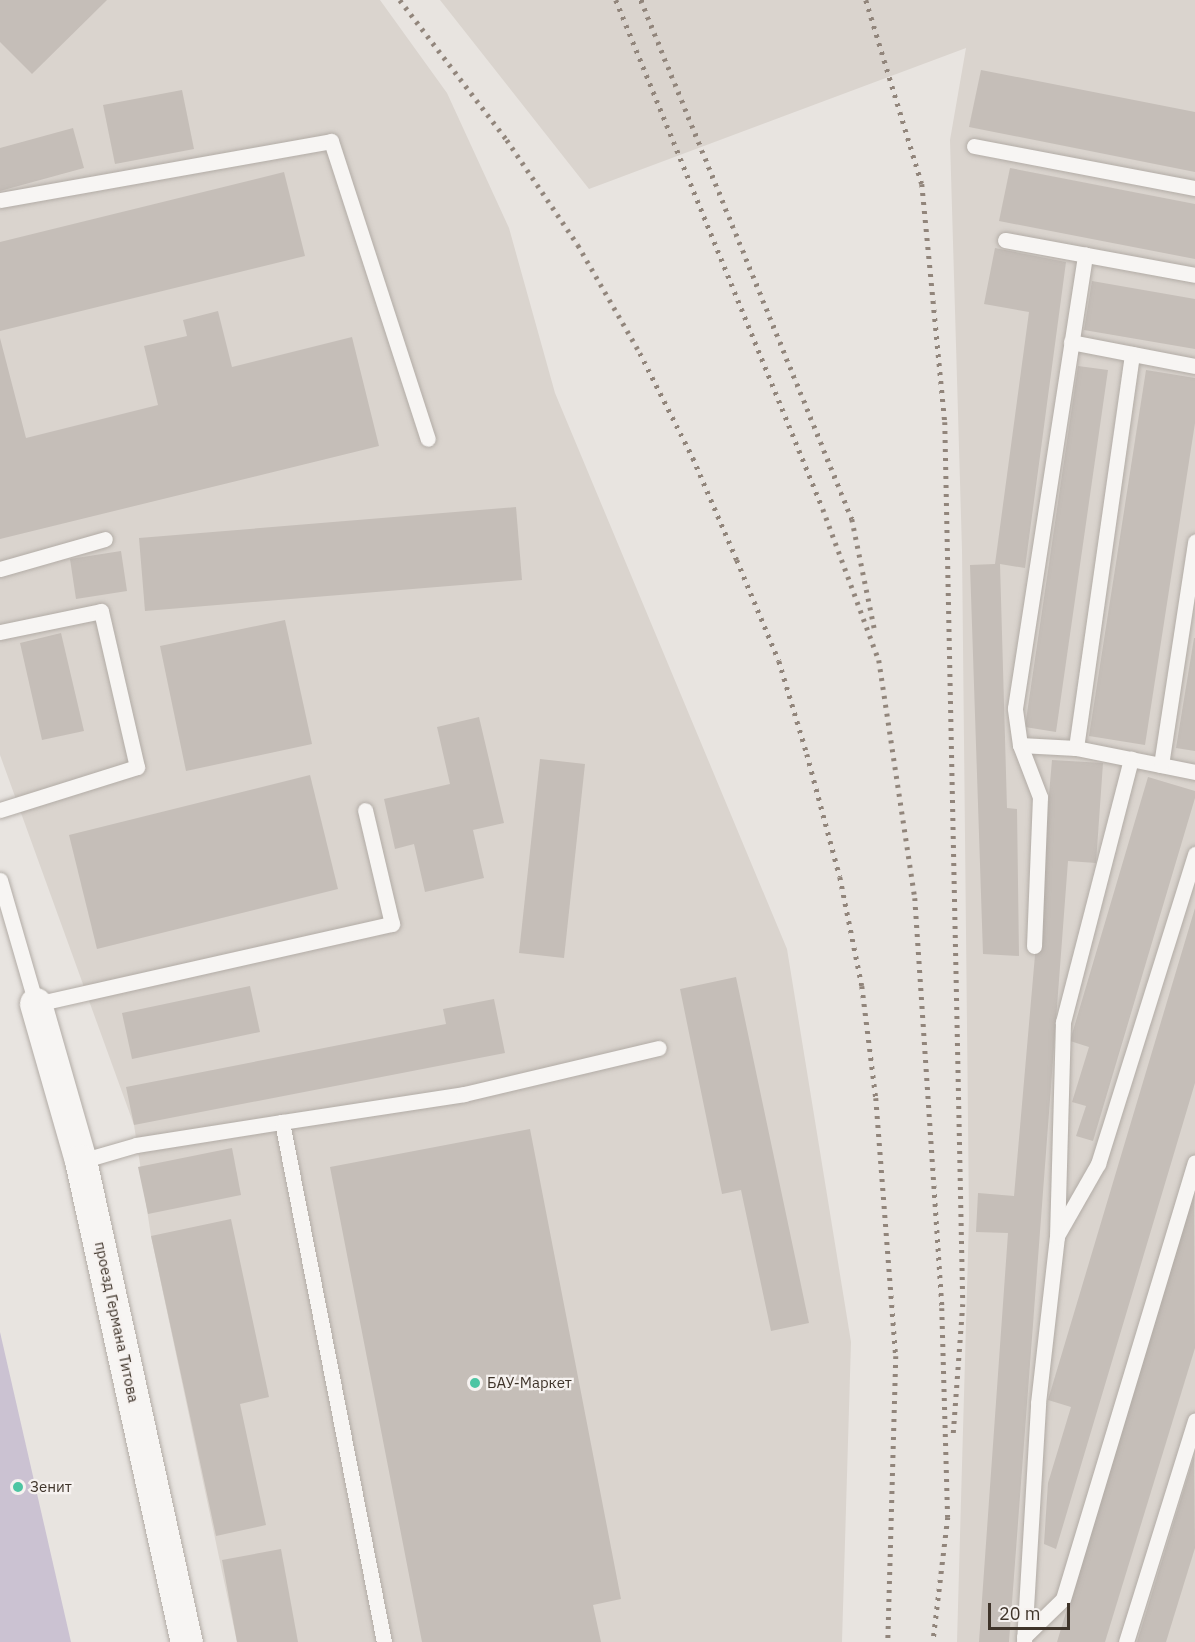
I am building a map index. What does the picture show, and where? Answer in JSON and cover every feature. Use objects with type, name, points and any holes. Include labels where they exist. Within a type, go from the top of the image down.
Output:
[{"type":"street","name":"проезд Германа Титова","points":[[36,1004],[81,1161],[187,1642]]},
{"type":"lane","points":[[0,200],[331,141],[428,439]]},
{"type":"lane","points":[[974,146],[1195,188]]},
{"type":"lane","points":[[1005,240],[1195,275]]},
{"type":"lane","points":[[1034,946],[1040,797],[1020,745],[1015,708],[1085,254]]},
{"type":"lane","points":[[1071,342],[1195,366]]},
{"type":"lane","points":[[1076,748],[1132,354]]},
{"type":"lane","points":[[0,569],[105,539]]},
{"type":"lane","points":[[1161,765],[1195,542]]},
{"type":"lane","points":[[0,632],[101,611],[137,767],[0,810]]},
{"type":"lane","points":[[1020,745],[1076,748],[1195,772]]},
{"type":"lane","points":[[1024,1639],[1038,1403],[1057,1237],[1063,1022],[1131,759]]},
{"type":"lane","points":[[0,880],[36,1004],[392,924],[365,810]]},
{"type":"lane","points":[[1057,1237],[1098,1164],[1195,854]]},
{"type":"lane","points":[[81,1161],[136,1145],[464,1094],[659,1048]]},
{"type":"lane","points":[[282,1122],[384,1642]]},
{"type":"lane","points":[[1024,1639],[1063,1599],[1195,1163]]},
{"type":"lane","points":[[1126,1642],[1195,1420]]},
{"type":"shaded area","points":[[0,0],[380,0],[447,93],[509,228],[555,393],[787,949],[851,1342],[842,1642],[237,1642],[151,1236],[134,1125],[0,755]]},
{"type":"shaded area","points":[[440,0],[1195,0],[1195,1642],[957,1642],[969,1218],[962,550],[950,140],[966,48],[589,189]]},
{"type":"shaded area","name":"Зенит","points":[[0,1332],[71,1642],[0,1642]]},
{"type":"building","points":[[0,0],[107,0],[32,74],[0,42]]},
{"type":"building","points":[[981,70],[1195,112],[1195,172],[969,127]]},
{"type":"building","points":[[182,90],[194,149],[115,164],[103,105]]},
{"type":"building","points":[[73,128],[84,168],[0,191],[0,148]]},
{"type":"building","points":[[1010,168],[1195,204],[1195,259],[999,221]]},
{"type":"building","points":[[284,172],[305,256],[0,331],[0,242]]},
{"type":"building","points":[[995,248],[1066,262],[1025,568],[1000,564],[1007,808],[1017,809],[1019,956],[983,954],[970,565],[995,564],[1029,312],[984,304]]},
{"type":"building","points":[[1092,281],[1195,299],[1195,349],[1084,330]]},
{"type":"building","points":[[218,311],[232,367],[352,337],[379,446],[0,539],[0,338],[26,438],[158,405],[144,346],[187,336],[183,320]]},
{"type":"building","points":[[1078,366],[1108,370],[1056,732],[1025,727]]},
{"type":"building","points":[[1146,370],[1195,378],[1195,423],[1145,745],[1089,736]]},
{"type":"building","points":[[516,507],[522,580],[145,611],[139,538]]},
{"type":"building","points":[[121,551],[127,591],[76,599],[70,559]]},
{"type":"building","points":[[285,620],[312,744],[186,771],[160,646]]},
{"type":"building","points":[[61,633],[84,731],[42,740],[20,643]]},
{"type":"building","points":[[1195,638],[1195,751],[1176,748]]},
{"type":"building","points":[[479,717],[504,823],[473,830],[484,878],[425,892],[414,844],[395,849],[384,799],[450,784],[437,727]]},
{"type":"building","points":[[540,759],[585,764],[564,958],[519,953]]},
{"type":"building","points":[[1052,760],[1103,763],[1096,863],[1068,861],[1009,1642],[979,1642],[1008,1233],[976,1232],[978,1193],[1014,1196]]},
{"type":"building","points":[[310,775],[338,889],[97,949],[69,835]]},
{"type":"building","points":[[1148,777],[1195,791],[1195,798],[1093,1141],[1076,1136],[1086,1106],[1072,1102],[1089,1047],[1070,1041]]},
{"type":"building","points":[[1195,908],[1195,1083],[1056,1549],[1044,1544],[1048,1483],[1071,1407],[1048,1400]]},
{"type":"building","points":[[736,977],[809,1323],[771,1331],[741,1190],[722,1194],[680,989]]},
{"type":"building","points":[[250,986],[260,1032],[132,1059],[122,1013]]},
{"type":"building","points":[[494,999],[505,1053],[134,1125],[126,1087],[446,1024],[443,1009]]},
{"type":"building","name":"БАУ-Маркет","points":[[530,1129],[621,1599],[593,1605],[601,1642],[422,1642],[330,1167]]},
{"type":"building","points":[[232,1148],[241,1195],[148,1214],[138,1167]]},
{"type":"building","points":[[1194,1191],[1195,1348],[1105,1642],[1057,1642]]},
{"type":"building","points":[[231,1219],[269,1397],[240,1404],[266,1525],[216,1536],[151,1236]]},
{"type":"building","points":[[1194,1456],[1195,1548],[1166,1642],[1137,1642]]},
{"type":"building","points":[[281,1549],[298,1642],[237,1642],[222,1560]]},
{"type":"railway","points":[[400,0],[507,140],[578,245],[640,353],[693,458],[737,560],[779,661],[807,754],[840,877],[862,986],[876,1098],[896,1356],[888,1642]]},
{"type":"railway","points":[[616,0],[823,509],[879,660],[915,898],[942,1308],[948,1517],[933,1642]]},
{"type":"railway","points":[[641,0],[852,519],[875,631]]},
{"type":"railway","points":[[866,0],[922,184],[945,422],[963,1304],[953,1439]]},
{"type":"place","name":"БАУ-Маркет","points":[[475,1383]]},
{"type":"place","name":"Зенит","points":[[18,1487]]}]
